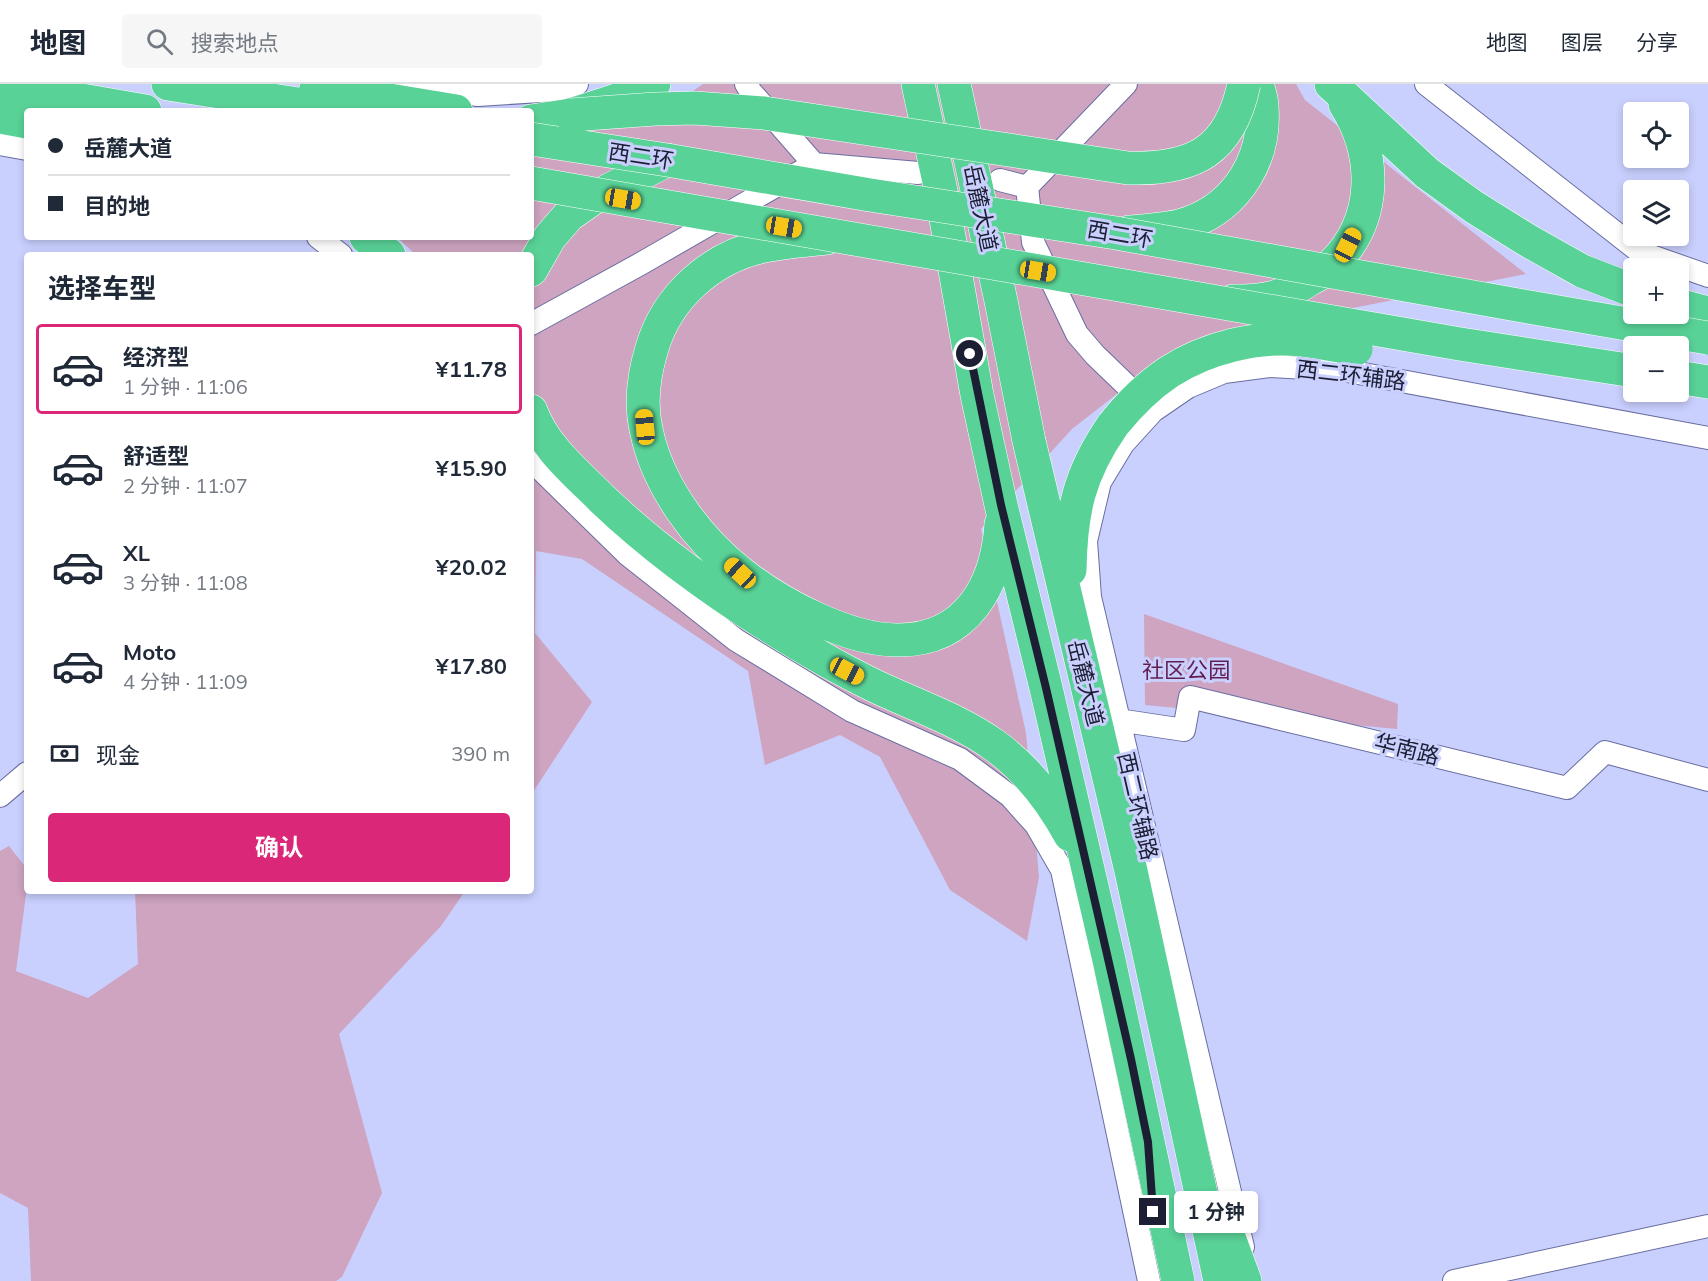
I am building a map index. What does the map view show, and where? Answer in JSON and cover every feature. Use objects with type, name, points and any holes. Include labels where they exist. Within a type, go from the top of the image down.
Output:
[{"type":"highway","points":[[168,84],[324,108]]},
{"type":"highway","points":[[229,84],[326,108]]},
{"type":"highway","points":[[292,84],[438,108]]},
{"type":"highway","points":[[541,123],[623,98],[654,84]]},
{"type":"highway","name":"岳麓大道","points":[[918,84],[941,191],[977,395],[1090,877],[1179,1281]]},
{"type":"highway","name":"岳麓大道","points":[[954,84],[1031,451],[1131,871],[1220,1281]]},
{"type":"highway","points":[[541,123],[655,109],[695,108],[764,113],[1116,166],[1154,168],[1191,160],[1215,145],[1231,124],[1239,106],[1244,84]]},
{"type":"highway","points":[[1116,233],[1188,224],[1203,217],[1236,192],[1248,176],[1256,159],[1261,134],[1262,105],[1257,84]]},
{"type":"highway","points":[[0,86],[88,105],[116,108]]},
{"type":"highway","points":[[1334,87],[1427,173],[1491,218],[1582,271],[1623,287]]},
{"type":"highway","points":[[1219,302],[1248,301],[1274,297],[1291,291],[1332,266],[1348,245],[1360,223],[1367,202],[1369,177],[1366,154],[1359,130],[1334,87]]},
{"type":"highway","points":[[0,117],[24,121]]},
{"type":"highway","name":"西二环","points":[[541,123],[667,160],[870,195],[1116,233],[1522,306],[1707,331]]},
{"type":"highway","points":[[534,265],[550,237],[569,215],[592,199],[667,160]]},
{"type":"highway","points":[[534,184],[1460,344],[1623,369]]},
{"type":"highway","points":[[834,237],[762,246],[717,264],[685,289],[662,322],[654,340],[644,379],[645,427],[658,468],[682,511],[697,531],[740,573],[768,593],[835,627],[872,637],[897,640],[918,639],[937,633],[970,610],[984,592],[998,548],[1001,505]]},
{"type":"highway","points":[[370,240],[384,252]]},
{"type":"highway","points":[[1689,315],[1707,331]]},
{"type":"highway","points":[[1072,626],[1070,574],[1072,517],[1087,468],[1113,425],[1136,399],[1171,370],[1209,352],[1268,340],[1300,340],[1431,362],[1623,377]]},
{"type":"highway","points":[[1689,381],[1708,383]]},
{"type":"highway","points":[[534,417],[543,434],[543,456]]},
{"type":"highway","points":[[534,435],[543,456],[716,591],[828,661],[885,691],[973,732],[994,745],[1022,769],[1048,799],[1069,833],[1090,877]]},
{"type":"highway","points":[[1189,1131],[1245,1281]]},
{"type":"highway","points":[[1148,1142],[1158,1281]]},
{"type":"street","points":[[391,84],[478,95],[557,90],[577,84]]},
{"type":"street","points":[[746,84],[814,164]]},
{"type":"street","points":[[1027,187],[1126,84]]},
{"type":"street","points":[[1426,84],[1640,252],[1708,276]]},
{"type":"street","points":[[0,144],[24,148]]},
{"type":"street","points":[[534,322],[814,164],[918,173]]},
{"type":"street","points":[[1000,180],[1027,187]]},
{"type":"street","points":[[1027,187],[1033,242],[1077,334],[1095,355],[1153,411]]},
{"type":"street","points":[[322,240],[337,252]]},
{"type":"street","name":"西二环辅路","points":[[1251,1281],[1089,597],[1086,541],[1100,482],[1123,444],[1153,411],[1188,387],[1224,372],[1269,366],[1342,370],[1708,438]]},
{"type":"street","points":[[543,456],[627,554],[736,640],[852,711],[960,759],[1010,796],[1036,825],[1062,870],[1149,1281]]},
{"type":"street","name":"华南路","points":[[1118,720],[1184,730],[1190,697],[1567,788],[1605,752],[1708,780]]},
{"type":"street","points":[[0,796],[24,776]]},
{"type":"street","points":[[1454,1281],[1708,1226]]},
{"type":"green space","points":[[703,84],[1296,84],[1305,100],[1526,274],[1231,332],[1163,358],[1072,429],[981,529],[1026,733],[1039,877],[1027,941],[950,890],[880,757],[840,735],[765,765],[748,671],[582,559],[536,551],[535,633],[592,702],[534,790],[534,252],[413,252],[400,240],[534,240],[534,149],[686,96]]},
{"type":"green space","name":"社区公园","points":[[1144,614],[1398,704],[1397,729],[1145,705]]},
{"type":"green space","points":[[9,846],[24,865],[24,894],[26,894],[16,971],[88,998],[138,964],[135,894],[463,894],[441,926],[339,1034],[382,1193],[342,1277],[336,1281],[31,1281],[28,1208],[0,1193],[0,851]]},
{"type":"route","points":[[970,354],[1001,505],[1046,688],[1131,1059],[1148,1142],[1153,1212]]}]
